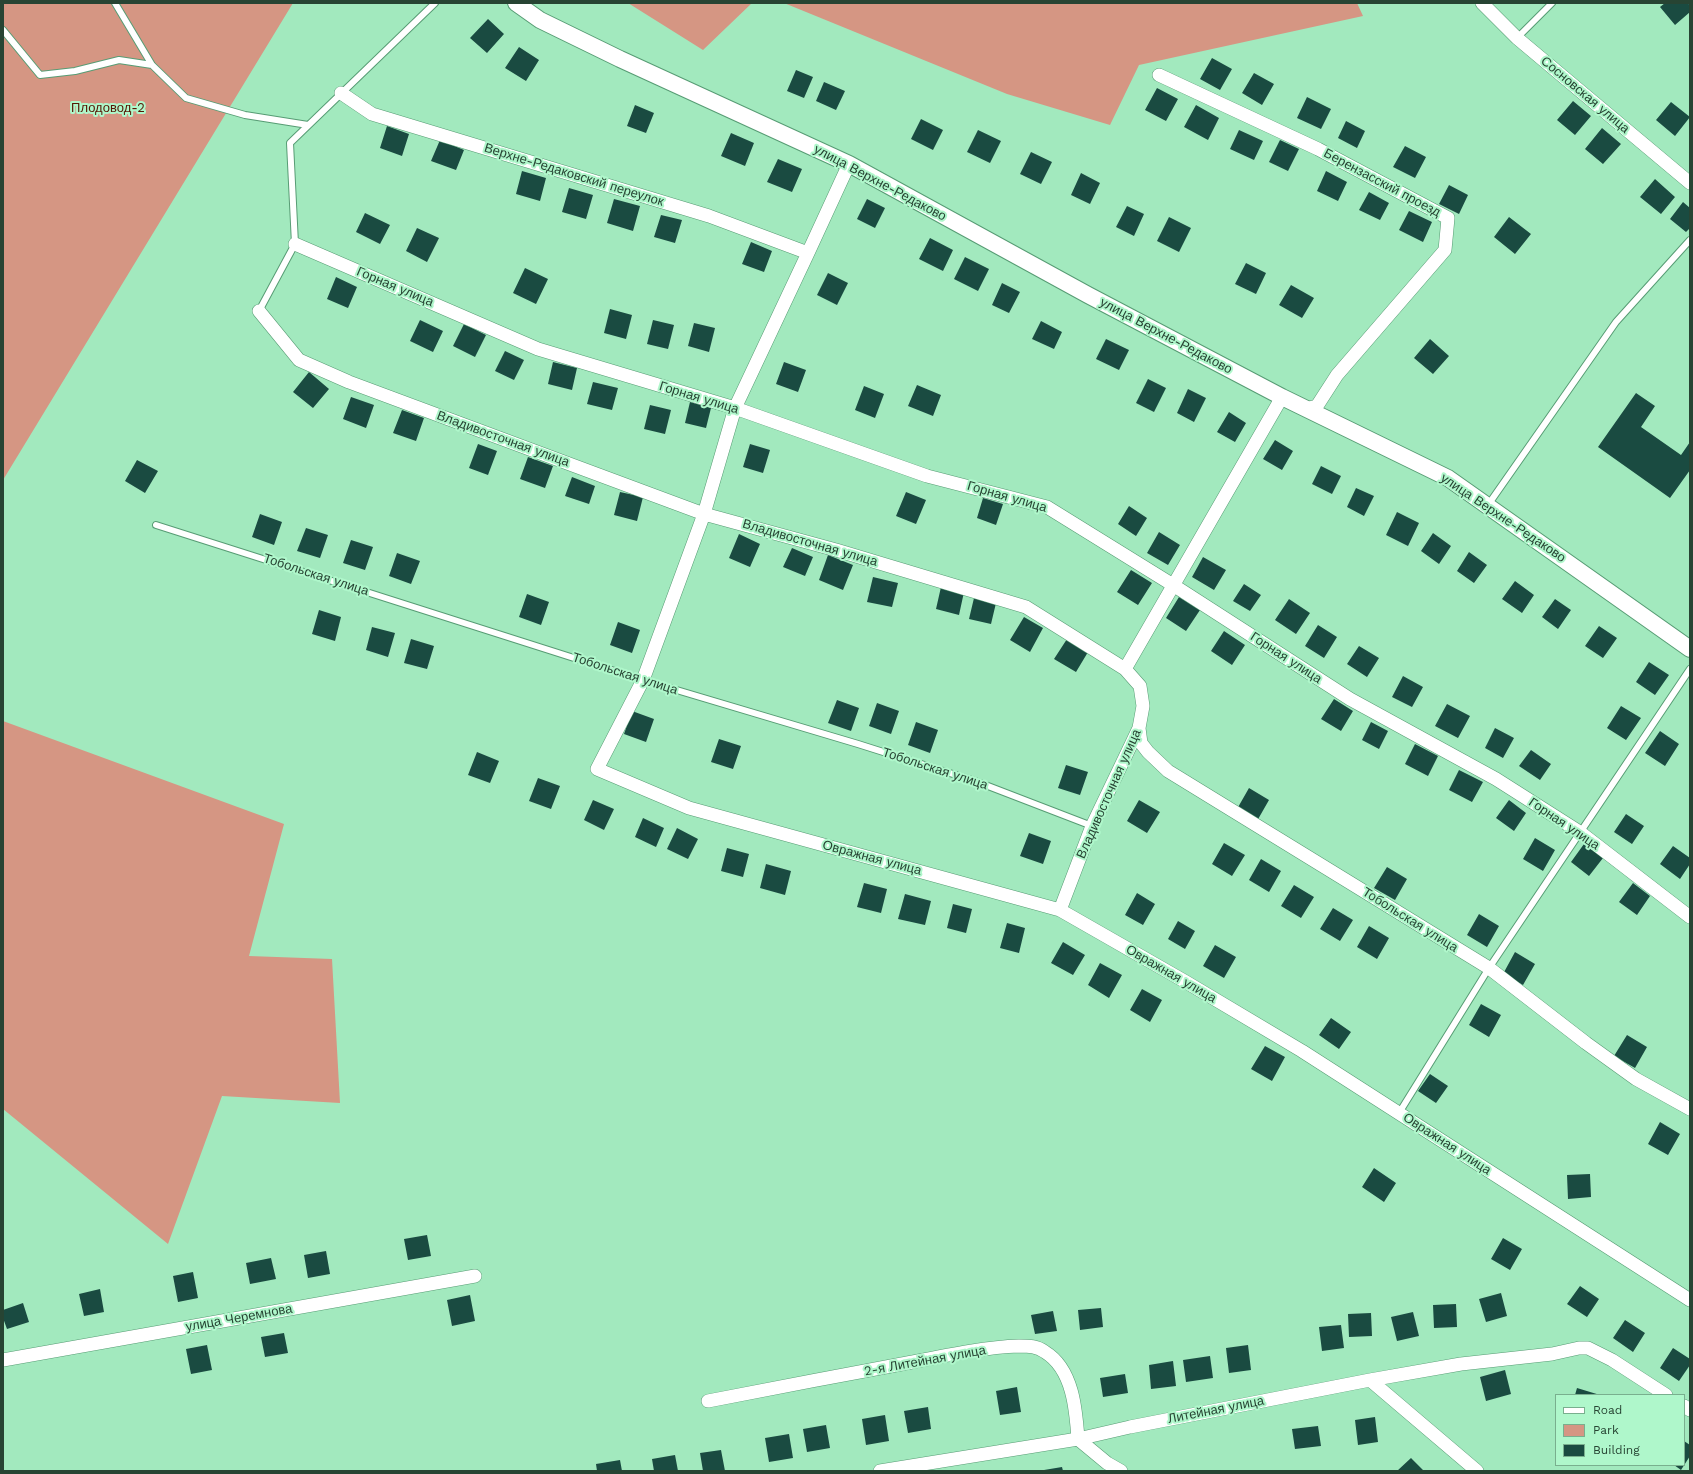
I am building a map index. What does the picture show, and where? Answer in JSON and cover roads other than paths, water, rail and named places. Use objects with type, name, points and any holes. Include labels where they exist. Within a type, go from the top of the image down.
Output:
[{"type":"street","name":"улица Верхне-Редаково","points":[[516,3],[540,20],[620,59],[849,164],[1088,294],[1282,397],[1448,478],[1690,649]]},
{"type":"street","name":"Сосновская улица","points":[[1482,3],[1516,38],[1690,183]]},
{"type":"street","name":"Берензасский проезд","points":[[1158,75],[1318,149],[1448,218],[1445,250],[1337,375],[1317,406],[1306,409]]},
{"type":"street","name":"Верхне-Редаковский переулок","points":[[341,93],[372,114],[709,216],[808,253]]},
{"type":"street","points":[[644,680],[704,514],[735,408],[849,164]]},
{"type":"street","name":"Горная улица","points":[[295,244],[538,349],[735,408],[927,476],[1047,507],[1173,585],[1350,699],[1496,779],[1581,833],[1690,917]]},
{"type":"street","name":"Владивосточная улица","points":[[259,311],[299,360],[348,382],[704,514],[836,550],[1026,607],[1125,669],[1140,686],[1143,706],[1139,728],[1092,826],[1060,910]]},
{"type":"street","points":[[1125,669],[1282,397]]},
{"type":"street","name":"Овражная улица","points":[[644,680],[597,769],[689,808],[1060,910],[1289,1043],[1690,1300]]},
{"type":"street","name":"Тобольская улица","points":[[1139,728],[1141,743],[1148,752],[1168,770],[1489,968],[1586,1043],[1636,1079],[1690,1109]]},
{"type":"street","name":"улица Черемнова","points":[[3,1360],[475,1276]]},
{"type":"street","name":"2-я Литейная улица","points":[[708,1401],[926,1360],[1018,1346],[1035,1347],[1046,1352],[1059,1363],[1070,1387],[1076,1413],[1078,1439]]},
{"type":"street","name":"Литейная улица","points":[[880,1471],[1078,1439],[1130,1427],[1370,1380],[1461,1364],[1552,1354],[1588,1348],[1612,1360],[1664,1394]]},
{"type":"street","points":[[1370,1380],[1477,1471]]},
{"type":"street","points":[[1078,1439],[1121,1471]]},
{"type":"lane","points":[[115,3],[152,65],[186,98],[245,115],[308,125]]},
{"type":"lane","points":[[259,311],[295,244],[290,143],[435,3]]},
{"type":"lane","points":[[1516,38],[1552,3]]},
{"type":"lane","points":[[3,30],[40,75],[75,71],[119,60],[152,65]]},
{"type":"lane","points":[[1488,506],[1616,322],[1690,240]]},
{"type":"lane","name":"Тобольская улица","points":[[156,525],[644,680],[858,744],[975,781],[1092,826]]},
{"type":"lane","points":[[1399,1113],[1489,968],[1581,833],[1690,668]]},
{"type":"park label","name":"Плодовод-2","points":[[108,108]]}]
